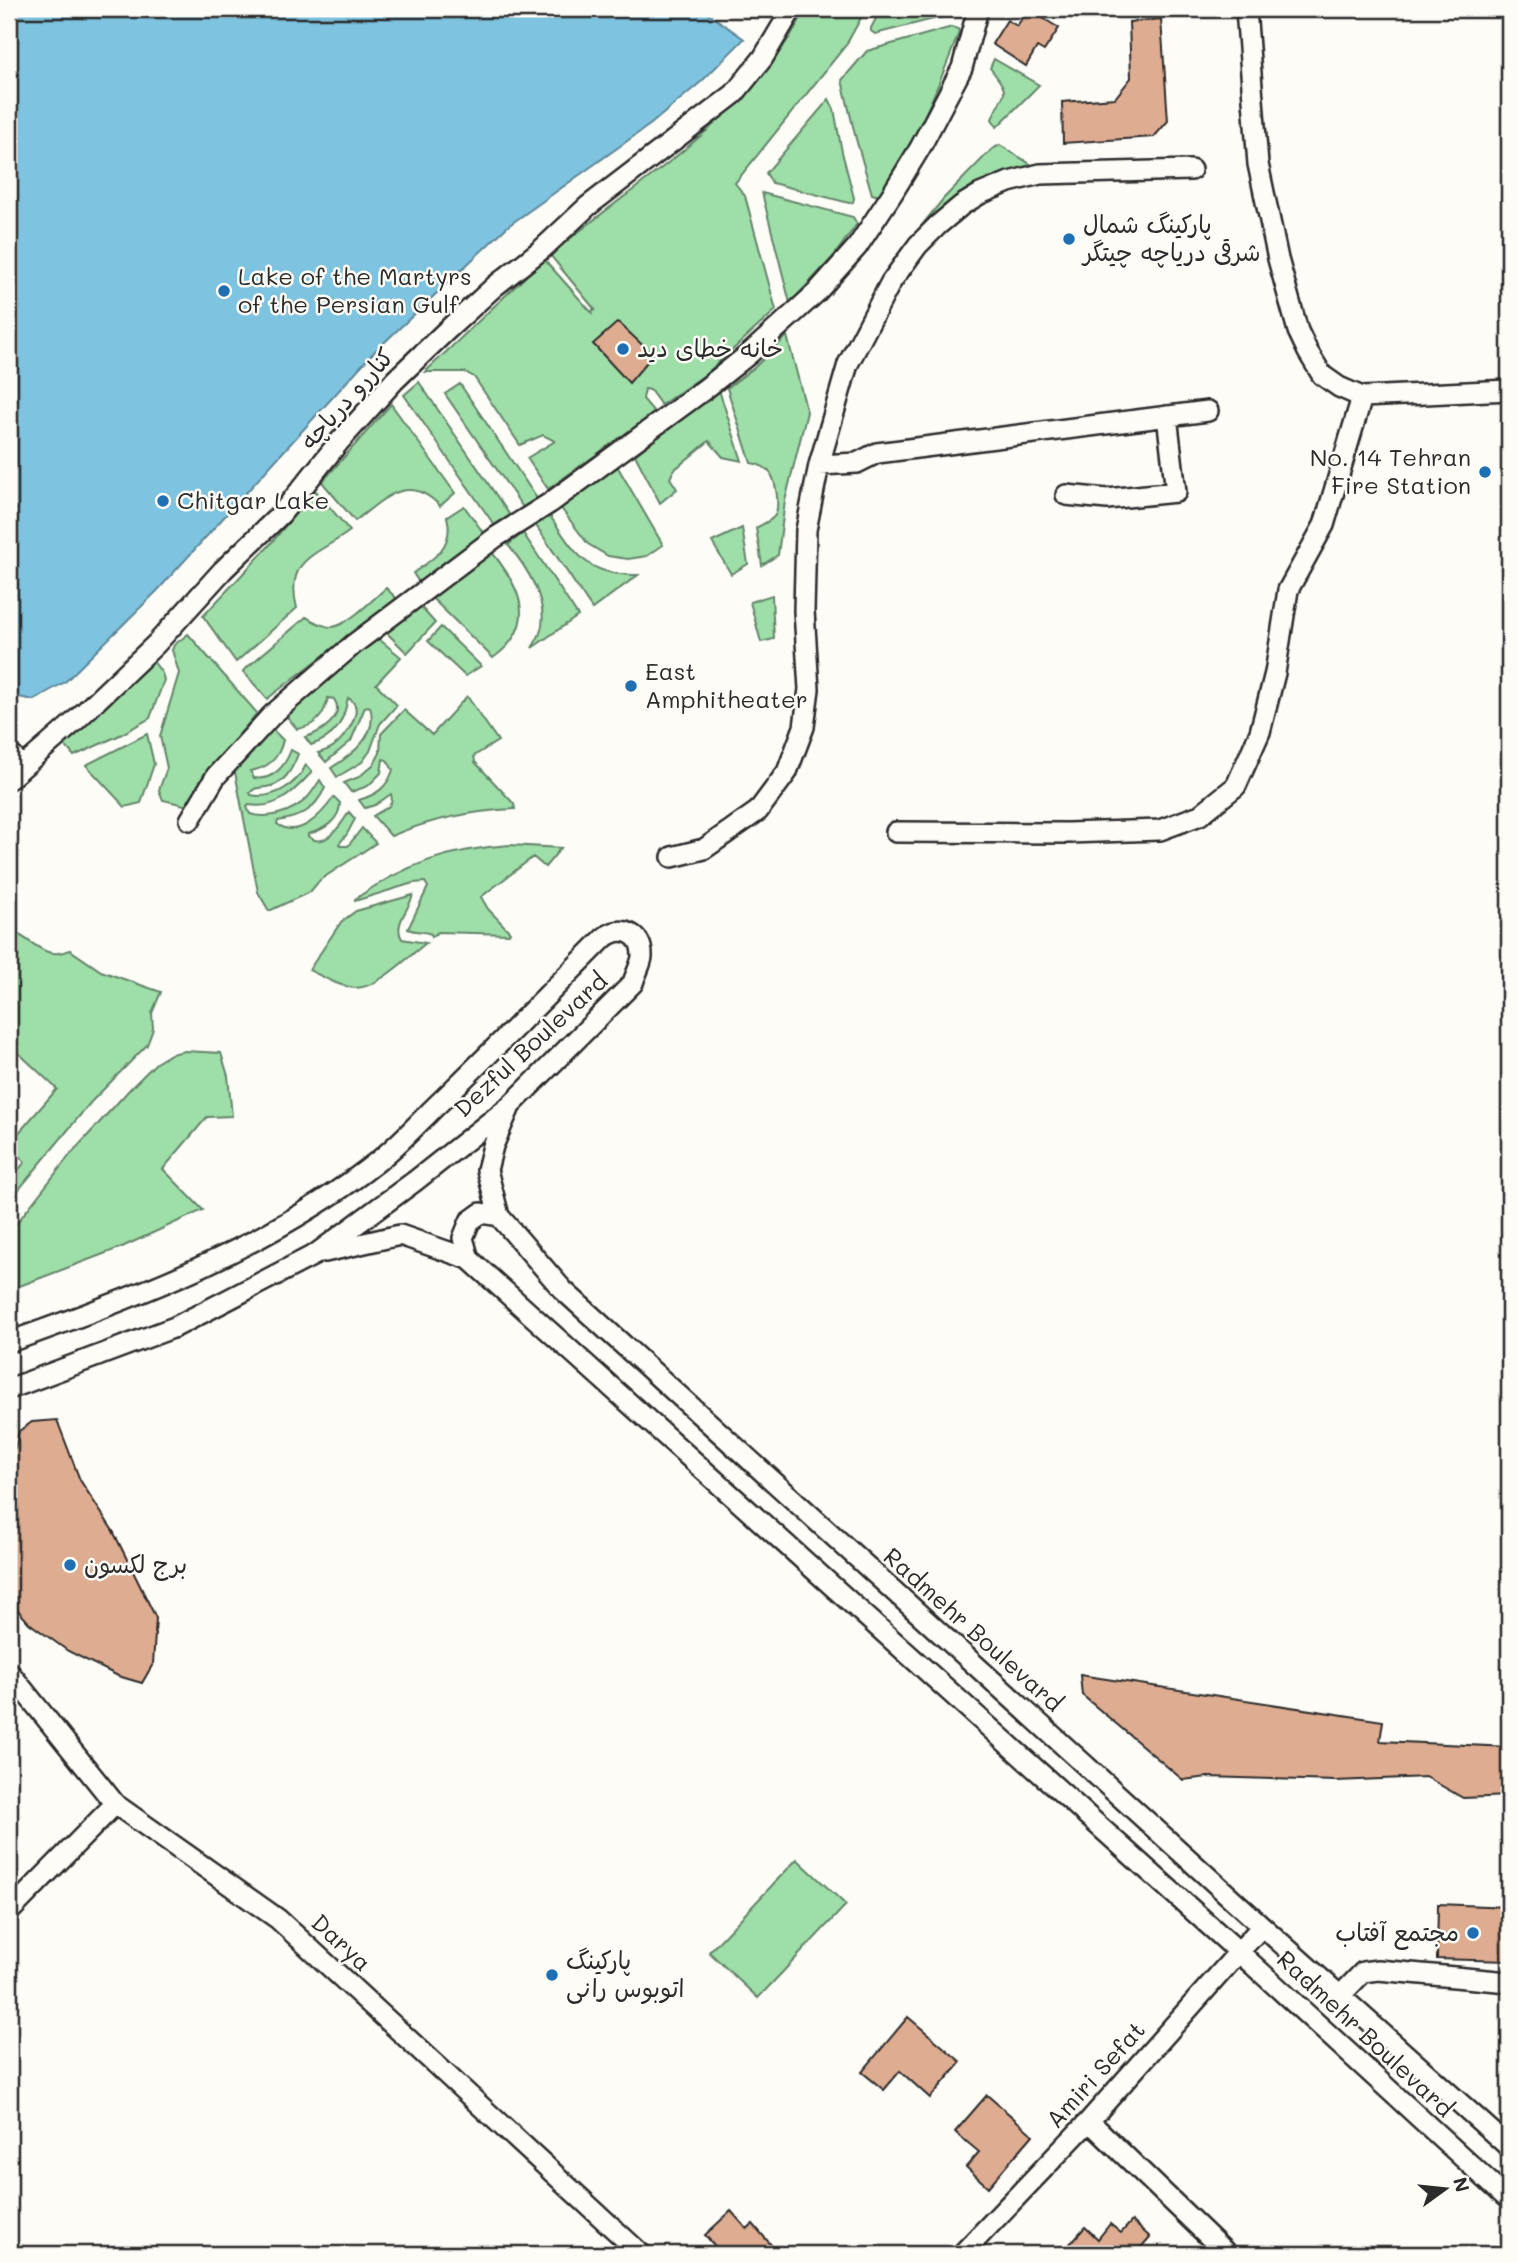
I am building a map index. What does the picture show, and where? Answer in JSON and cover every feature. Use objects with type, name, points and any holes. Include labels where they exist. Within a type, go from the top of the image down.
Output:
[{"type":"street","name":"کناررو دریاچه","points":[[13,766],[72,724],[156,644],[223,570],[281,514],[339,442],[395,380],[445,332],[588,206],[734,94],[763,58],[792,9]]},
{"type":"street","points":[[190,820],[216,776],[272,715],[354,644],[496,537],[550,503],[705,389],[816,293],[857,247],[920,148],[962,68],[978,9]]},
{"type":"street","points":[[1245,9],[1258,164],[1278,259],[1298,331],[1322,375],[1339,387],[1362,397],[1509,390]]},
{"type":"street","points":[[672,857],[704,849],[758,811],[787,772],[804,727],[809,689],[804,611],[806,530],[819,465],[848,364],[891,282],[918,245],[962,205],[998,187],[1040,174],[1191,170]]},
{"type":"street","points":[[896,831],[1068,833],[1160,830],[1200,815],[1236,786],[1260,732],[1272,685],[1287,590],[1324,525],[1362,397]]},
{"type":"street","points":[[819,465],[857,463],[877,453],[1208,411]]},
{"type":"street","points":[[1066,495],[1107,499],[1176,492],[1167,416]]},
{"type":"street","name":"Dezful Boulevard","points":[[9,1342],[206,1265],[253,1241],[328,1196],[379,1160],[453,1090],[604,938],[612,932],[624,931],[633,934],[642,957],[633,983],[510,1106],[316,1254],[175,1326],[9,1389]]},
{"type":"street","name":"Radmehr Boulevard","points":[[510,1106],[493,1146],[488,1170],[499,1216],[563,1290],[1509,2147]]},
{"type":"street","points":[[469,1259],[463,1238],[470,1221],[481,1213],[499,1216]]},
{"type":"street","points":[[316,1254],[400,1235],[469,1259]]},
{"type":"street","name":"Radmehr Boulevard","points":[[469,1259],[1240,1953],[1509,2200]]},
{"type":"street","name":"Darya","points":[[9,1672],[115,1804],[278,1919],[641,2254]]},
{"type":"street","points":[[9,1912],[115,1804]]},
{"type":"street","name":"Amiri Sefat","points":[[962,2254],[1089,2121],[1262,1926]]},
{"type":"street","points":[[1340,1996],[1363,1972],[1378,1970],[1509,1982]]},
{"type":"street","points":[[1089,2121],[1227,2254]]},
{"type":"green space","points":[[806,9],[866,9],[846,45],[735,183],[745,196],[776,310],[706,374],[661,405],[650,390],[645,389],[643,399],[655,413],[548,489],[527,458],[555,441],[543,435],[520,445],[474,377],[465,372],[425,372],[544,259],[592,313],[593,309],[596,311],[550,255],[691,144],[724,114],[755,83],[783,48]]},
{"type":"green space","points":[[881,9],[944,9],[946,13],[941,17],[875,34],[871,28]]},
{"type":"green space","points":[[952,27],[959,32],[924,117],[892,181],[882,194],[872,194],[842,80],[867,51]]},
{"type":"green space","points":[[994,59],[1039,85],[997,127],[992,119],[1004,90],[990,68]]},
{"type":"green space","points":[[829,99],[834,109],[854,198],[853,202],[849,203],[772,183],[766,173]]},
{"type":"green space","points":[[1000,145],[1035,167],[917,235],[917,231],[944,198],[992,149]]},
{"type":"green space","points":[[762,193],[853,217],[857,224],[833,257],[790,303]]},
{"type":"green space","points":[[787,336],[807,412],[785,501],[778,555],[762,565],[756,528],[775,515],[776,488],[769,472],[762,466],[751,463],[727,388],[755,367]]},
{"type":"green space","points":[[419,382],[511,517],[495,526],[404,395]]},
{"type":"green space","points":[[460,384],[538,500],[524,509],[445,394]]},
{"type":"green space","points":[[719,390],[742,461],[723,457],[709,441],[674,470],[670,478],[677,489],[660,503],[635,455]]},
{"type":"green space","points":[[391,404],[455,493],[440,506],[417,491],[396,492],[355,521],[322,482]]},
{"type":"green space","points":[[616,464],[663,545],[647,556],[628,559],[608,556],[588,544],[560,507]]},
{"type":"green space","points":[[315,490],[350,531],[316,553],[300,568],[295,578],[294,591],[297,608],[236,662],[203,616],[268,547]]},
{"type":"green space","points":[[464,506],[485,535],[420,584],[413,573],[441,550],[448,536],[447,517]]},
{"type":"green space","points":[[550,516],[576,552],[594,567],[606,572],[638,575],[592,609],[535,524]]},
{"type":"green space","points":[[742,528],[748,564],[731,574],[712,542]]},
{"type":"green space","points":[[523,533],[578,616],[532,648],[543,622],[542,610],[529,574],[508,545]]},
{"type":"green space","points":[[491,551],[517,592],[520,606],[516,633],[493,658],[430,596]]},
{"type":"green space","points":[[386,588],[397,599],[267,699],[243,671],[306,617],[325,626],[338,625],[353,617]]},
{"type":"green space","points":[[772,595],[774,639],[761,642],[750,602]]},
{"type":"green space","points":[[419,605],[435,623],[407,653],[385,631]]},
{"type":"green space","points":[[441,627],[481,666],[465,676],[428,641]]},
{"type":"green space","points":[[188,634],[257,713],[224,753],[189,806],[163,800],[159,790],[167,768],[160,736],[179,673],[172,650],[174,645]]},
{"type":"green space","points":[[375,636],[401,657],[376,684],[397,705],[380,724],[370,751],[362,762],[337,777],[331,768],[362,743],[371,727],[370,707],[365,707],[351,741],[326,762],[318,753],[334,746],[349,729],[355,715],[353,702],[348,698],[337,728],[327,738],[311,745],[305,737],[318,732],[334,718],[337,706],[334,699],[328,698],[318,719],[304,728],[297,729],[283,712]]},
{"type":"green space","points":[[153,661],[164,680],[150,718],[74,756],[63,743]]},
{"type":"green space","points":[[467,696],[498,741],[474,756],[475,762],[514,804],[515,809],[452,817],[391,836],[373,816],[387,808],[392,799],[391,794],[365,808],[359,800],[376,793],[388,782],[393,770],[387,760],[383,759],[381,773],[368,786],[351,792],[344,783],[359,777],[374,764],[380,753],[381,734],[404,710],[432,735]]},
{"type":"green space","points":[[269,726],[283,740],[281,747],[272,762],[250,771],[254,778],[272,775],[285,762],[291,750],[298,754],[282,780],[272,786],[255,789],[251,795],[267,795],[283,789],[297,779],[306,765],[312,772],[292,792],[277,802],[269,805],[249,805],[247,807],[250,814],[265,816],[288,811],[307,798],[320,780],[325,788],[312,807],[301,815],[278,821],[277,824],[293,829],[302,827],[323,811],[334,797],[340,803],[334,819],[308,836],[314,840],[326,838],[337,829],[349,812],[355,819],[339,844],[348,846],[362,828],[376,843],[320,880],[310,892],[269,911],[258,892],[233,769]]},
{"type":"green space","points":[[147,734],[154,764],[141,803],[125,807],[86,765]]},
{"type":"green space","points":[[510,845],[561,848],[545,867],[533,857],[481,897],[509,934],[438,932],[432,937],[431,934],[408,929],[428,887],[425,882],[413,883],[355,901],[392,876],[429,860],[467,850]]},
{"type":"green space","points":[[413,895],[400,922],[400,933],[402,939],[426,943],[393,970],[374,983],[356,988],[338,984],[309,970],[341,922],[356,911]]},
{"type":"green space","points":[[12,931],[46,951],[61,953],[70,950],[101,971],[161,992],[152,1013],[153,1029],[147,1045],[91,1102],[16,1193],[9,1181],[25,1162],[9,1144],[57,1089],[9,1044],[9,932]]},
{"type":"green space","points":[[185,1051],[221,1053],[228,1076],[232,1116],[207,1117],[163,1169],[203,1210],[122,1247],[9,1290],[9,1233],[70,1155],[130,1089],[156,1063],[171,1054]]},
{"type":"green space","points":[[797,1859],[846,1905],[758,1998],[709,1952]]},
{"type":"water","name":"Lake of the Martyrs of the Persian Gulf","points":[[9,9],[702,9],[744,39],[702,81],[651,124],[508,226],[371,355],[157,591],[65,682],[33,700],[9,692]]},
{"type":"building","points":[[1028,9],[1059,28],[1044,51],[1037,47],[1026,66],[992,44],[1007,20],[1017,26]]},
{"type":"building","points":[[1161,19],[1168,121],[1154,137],[1063,143],[1062,102],[1115,98],[1131,78],[1129,22]]},
{"type":"building","name":"خانه خطای دید","points":[[618,322],[653,355],[629,383],[593,344]]},
{"type":"building","name":"برج لکسون","points":[[57,1420],[80,1480],[113,1531],[156,1618],[153,1664],[142,1683],[118,1676],[68,1651],[29,1623],[9,1600],[9,1449],[15,1448],[19,1431],[32,1422]]},
{"type":"building","points":[[1080,1675],[1383,1721],[1380,1741],[1509,1747],[1509,1796],[1463,1798],[1426,1777],[1336,1781],[1208,1777],[1183,1780],[1082,1695]]},
{"type":"building","name":"مجتمع آفتاب","points":[[1438,1904],[1509,1907],[1509,1961],[1437,1959]]},
{"type":"building","points":[[908,2017],[961,2062],[930,2098],[900,2071],[884,2090],[862,2072]]},
{"type":"building","points":[[987,2095],[1033,2135],[988,2187],[966,2167],[979,2152],[955,2132]]},
{"type":"building","points":[[731,2211],[747,2229],[753,2224],[779,2254],[722,2254],[705,2235]]},
{"type":"building","points":[[1132,2221],[1150,2237],[1135,2254],[1061,2254],[1085,2227],[1098,2239],[1110,2224],[1121,2233]]},
{"type":"place","name":"پارکینگ شمال شرقی دریاچه چیتگر","points":[[1069,239]]},
{"type":"place","name":"Lake of the Martyrs of the Persian Gulf","points":[[224,291]]},
{"type":"place","name":"خانه خطای دید","points":[[623,349]]},
{"type":"place","name":"No. 14 Tehran Fire Station","points":[[1485,472]]},
{"type":"place","name":"Chitgar Lake","points":[[163,501]]},
{"type":"place","name":"East Amphitheater","points":[[631,686]]},
{"type":"place","name":"برج لکسون","points":[[70,1565]]},
{"type":"place","name":"مجتمع آفتاب","points":[[1473,1933]]},
{"type":"place","name":"پارکینگ اتوبوس رانی","points":[[552,1975]]}]
